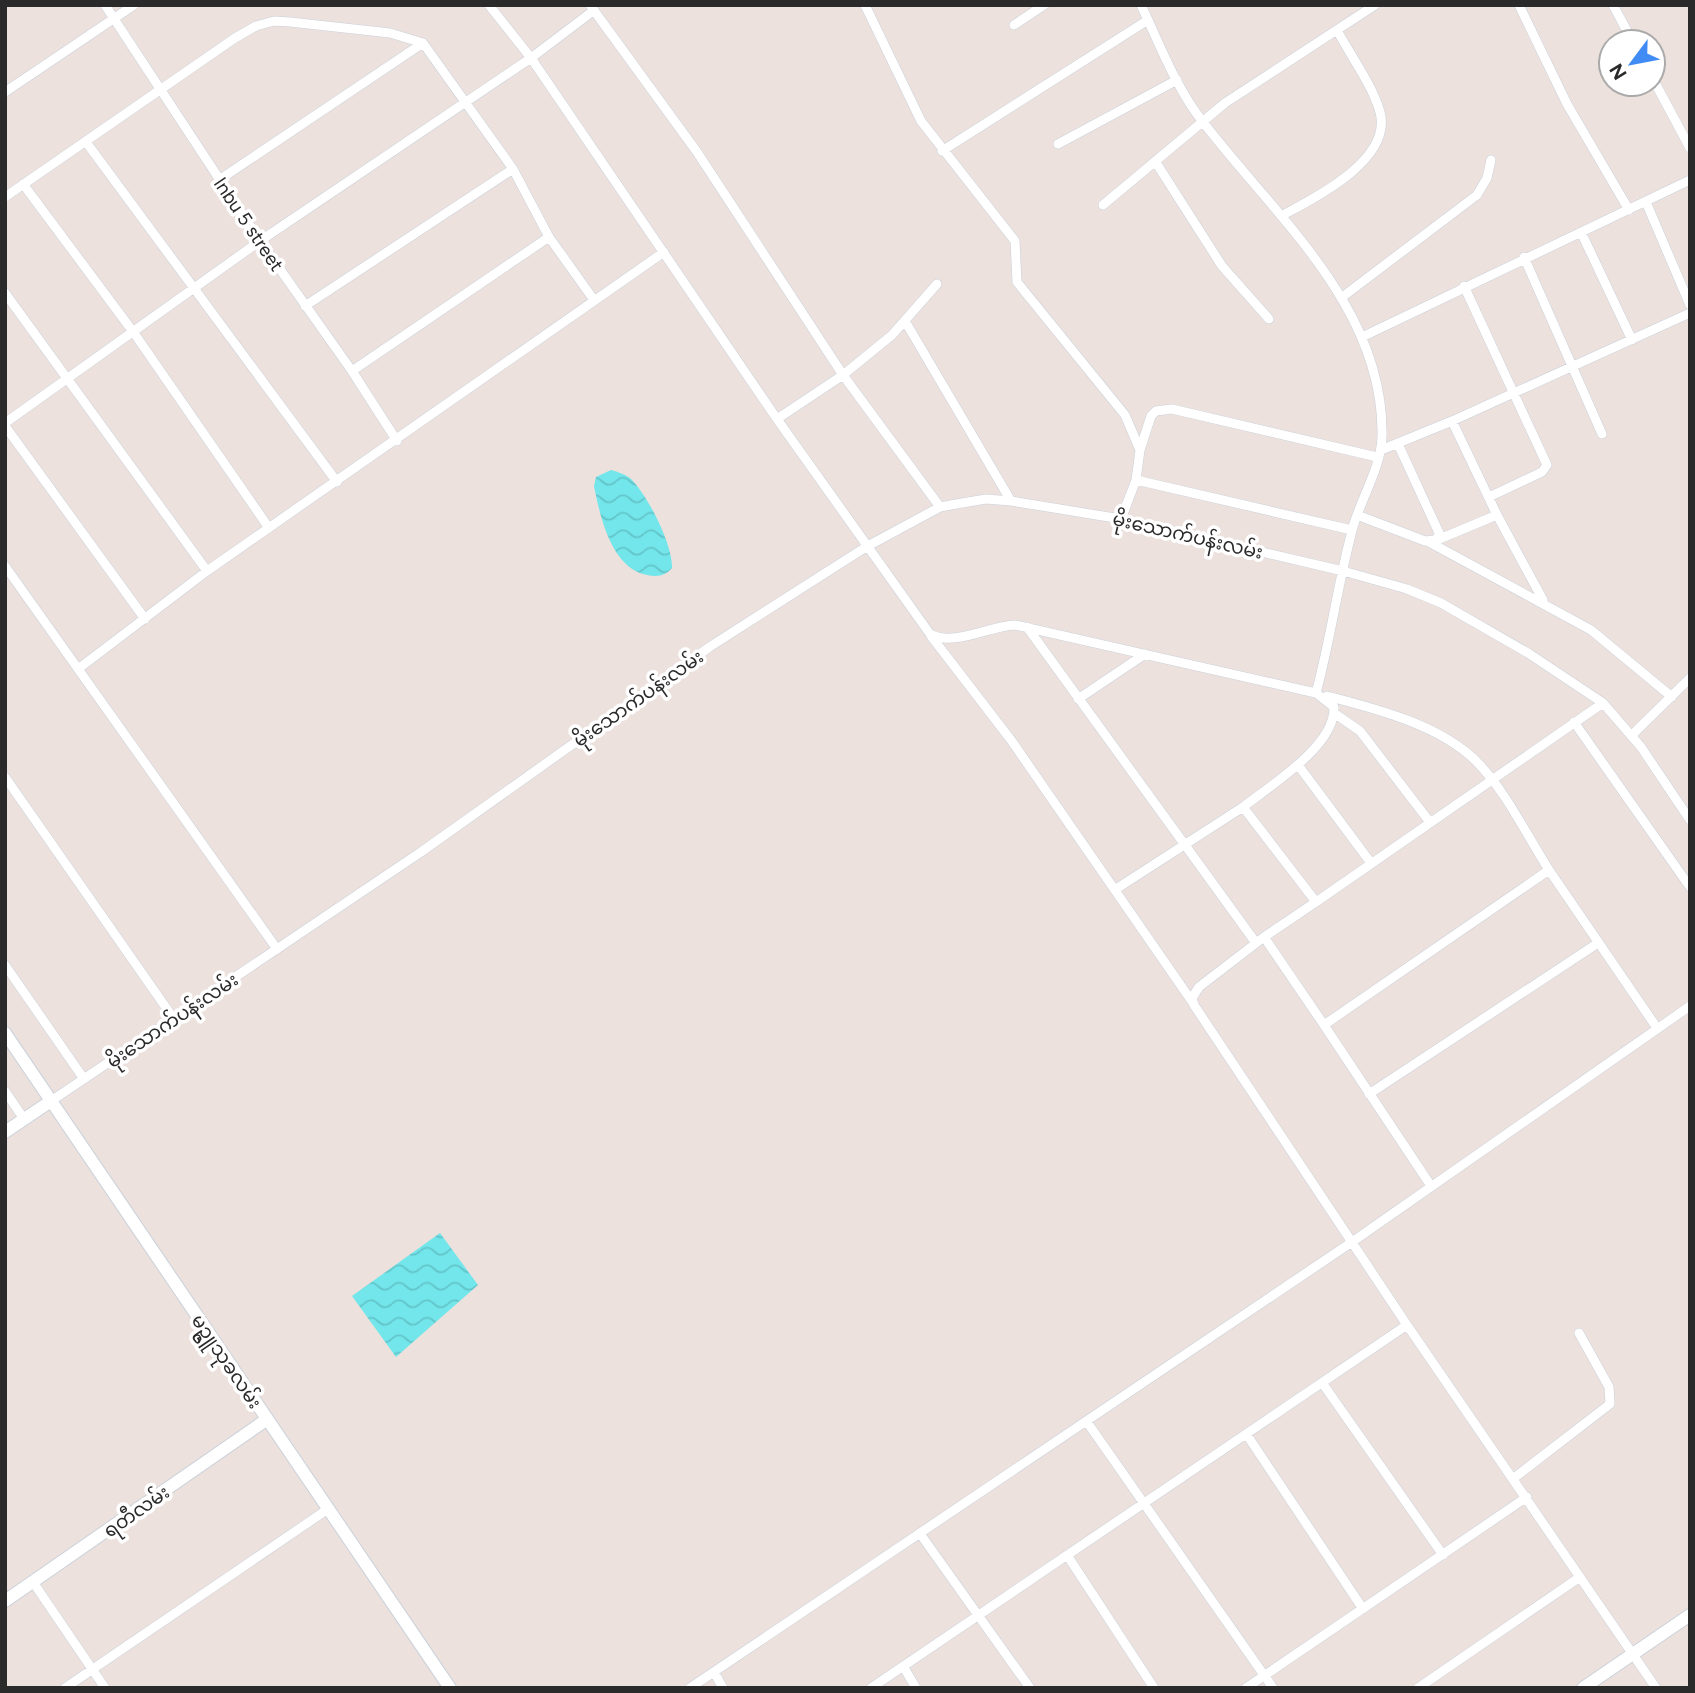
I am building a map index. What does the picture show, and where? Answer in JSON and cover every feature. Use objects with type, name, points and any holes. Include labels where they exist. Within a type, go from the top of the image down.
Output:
[{"type":"street","name":"Inbu 5 street","points":[[105,5],[219,180],[352,371],[397,441]]},
{"type":"street","points":[[5,92],[134,5]]},
{"type":"street","points":[[489,5],[531,58],[866,547],[1011,740],[1116,889],[1407,1325],[1656,1688]]},
{"type":"street","points":[[865,5],[921,121],[1015,241],[1017,282],[1125,415],[1140,450]]},
{"type":"street","points":[[1014,25],[1044,5]]},
{"type":"street","points":[[1141,5],[1177,80],[1202,122],[1281,216],[1341,298],[1362,337],[1376,376],[1381,413],[1379,453],[1352,530],[1316,693]]},
{"type":"street","points":[[1103,205],[1202,122],[1375,5]]},
{"type":"street","points":[[1519,5],[1567,104],[1629,210]]},
{"type":"street","points":[[1613,5],[1625,28]]},
{"type":"street","points":[[145,619],[5,425],[260,241],[531,58],[592,8],[697,152],[843,374],[940,507]]},
{"type":"street","points":[[942,151],[1148,20]]},
{"type":"street","points":[[5,197],[235,37],[274,21],[390,33],[423,43],[513,169],[549,237],[594,300]]},
{"type":"street","points":[[1281,216],[1337,186],[1356,168],[1380,130],[1379,110],[1337,30]]},
{"type":"street","points":[[219,180],[423,43]]},
{"type":"street","points":[[1058,144],[1177,80]]},
{"type":"street","points":[[1663,98],[1690,148]]},
{"type":"street","points":[[86,142],[337,482]]},
{"type":"street","points":[[1341,298],[1477,195],[1487,178],[1491,160]]},
{"type":"street","points":[[1155,161],[1222,266],[1269,319]]},
{"type":"street","points":[[305,306],[513,169]]},
{"type":"street","points":[[1362,337],[1524,257],[1690,180]]},
{"type":"street","points":[[23,184],[134,333],[269,528]]},
{"type":"street","points":[[1646,202],[1690,305]]},
{"type":"street","points":[[1581,232],[1632,340]]},
{"type":"street","points":[[352,371],[549,237]]},
{"type":"street","points":[[78,669],[207,572],[664,253]]},
{"type":"street","points":[[1524,257],[1602,434]]},
{"type":"street","points":[[777,419],[843,374],[905,321],[937,284]]},
{"type":"street","points":[[1464,286],[1547,466],[1542,472],[1489,497]]},
{"type":"street","points":[[5,293],[70,378],[207,572]]},
{"type":"street","points":[[1121,519],[1136,480],[1140,450],[1151,416],[1156,411],[1172,409],[1379,453],[1690,313]]},
{"type":"street","points":[[905,321],[1011,501]]},
{"type":"street","points":[[1452,421],[1497,515],[1544,602]]},
{"type":"street","points":[[1398,444],[1440,532],[1432,541]]},
{"type":"street","points":[[1136,480],[1352,530]]},
{"type":"street","name":"မိုးသောက်ပန်းလမ်း","points":[[5,1132],[277,949],[711,646],[866,547],[940,507],[986,499],[1121,519],[1343,571],[1407,589],[1441,603],[1528,653],[1603,702],[1632,735],[1690,820]]},
{"type":"street","points":[[1357,515],[1432,541],[1544,602],[1591,630],[1672,697]]},
{"type":"street","points":[[1432,541],[1497,515]]},
{"type":"street","points":[[5,566],[277,949]]},
{"type":"street","points":[[930,634],[948,639],[998,626],[1027,627],[1316,693],[1393,716],[1432,733],[1468,754],[1490,778],[1657,1028]]},
{"type":"street","points":[[1027,627],[1185,845],[1324,1025],[1431,1186]]},
{"type":"street","points":[[1078,699],[1145,654]]},
{"type":"street","points":[[1632,735],[1690,678]]},
{"type":"street","points":[[1116,889],[1243,807],[1297,765],[1327,733],[1334,713],[1332,702],[1316,693]]},
{"type":"street","points":[[1194,1005],[1192,998],[1199,988],[1260,940],[1603,702]]},
{"type":"street","points":[[1334,713],[1360,731],[1429,821]]},
{"type":"street","points":[[1574,722],[1690,887]]},
{"type":"street","points":[[1297,765],[1371,863]]},
{"type":"street","points":[[5,777],[174,1019]]},
{"type":"street","points":[[1243,807],[1316,902]]},
{"type":"street","points":[[1324,1025],[1549,870]]},
{"type":"street","points":[[1369,1094],[1598,943]]},
{"type":"street","points":[[5,964],[84,1079]]},
{"type":"street","points":[[690,1688],[1352,1242],[1690,1006]]},
{"type":"street","name":"မဥ္ဇူသုခလမ်း","points":[[5,1033],[450,1688]]},
{"type":"street","points":[[5,1091],[24,1119]]},
{"type":"street","points":[[870,1688],[1247,1436],[1407,1325]]},
{"type":"street","points":[[1514,1478],[1610,1405],[1609,1387],[1579,1333]]},
{"type":"street","points":[[1323,1384],[1443,1555]]},
{"type":"street","name":"ရတီလမ်း","points":[[5,1601],[267,1420]]},
{"type":"street","points":[[1087,1422],[1273,1688]]},
{"type":"street","points":[[1247,1436],[1363,1609]]},
{"type":"street","points":[[1246,1688],[1527,1497]]},
{"type":"street","points":[[65,1688],[328,1508]]},
{"type":"street","points":[[920,1535],[1030,1688]]},
{"type":"street","points":[[1067,1555],[1154,1688]]},
{"type":"street","points":[[1418,1688],[1580,1577]]},
{"type":"street","points":[[33,1582],[105,1688]]},
{"type":"street","points":[[1583,1688],[1690,1615]]},
{"type":"street","points":[[902,1666],[916,1688]]},
{"type":"street","points":[[714,1672],[723,1688]]},
{"type":"water","points":[[611,470],[631,479],[658,521],[671,558],[672,568],[664,574],[651,576],[635,570],[624,562],[609,539],[594,486],[596,477]]},
{"type":"water","points":[[440,1233],[478,1285],[396,1357],[352,1296]]}]
